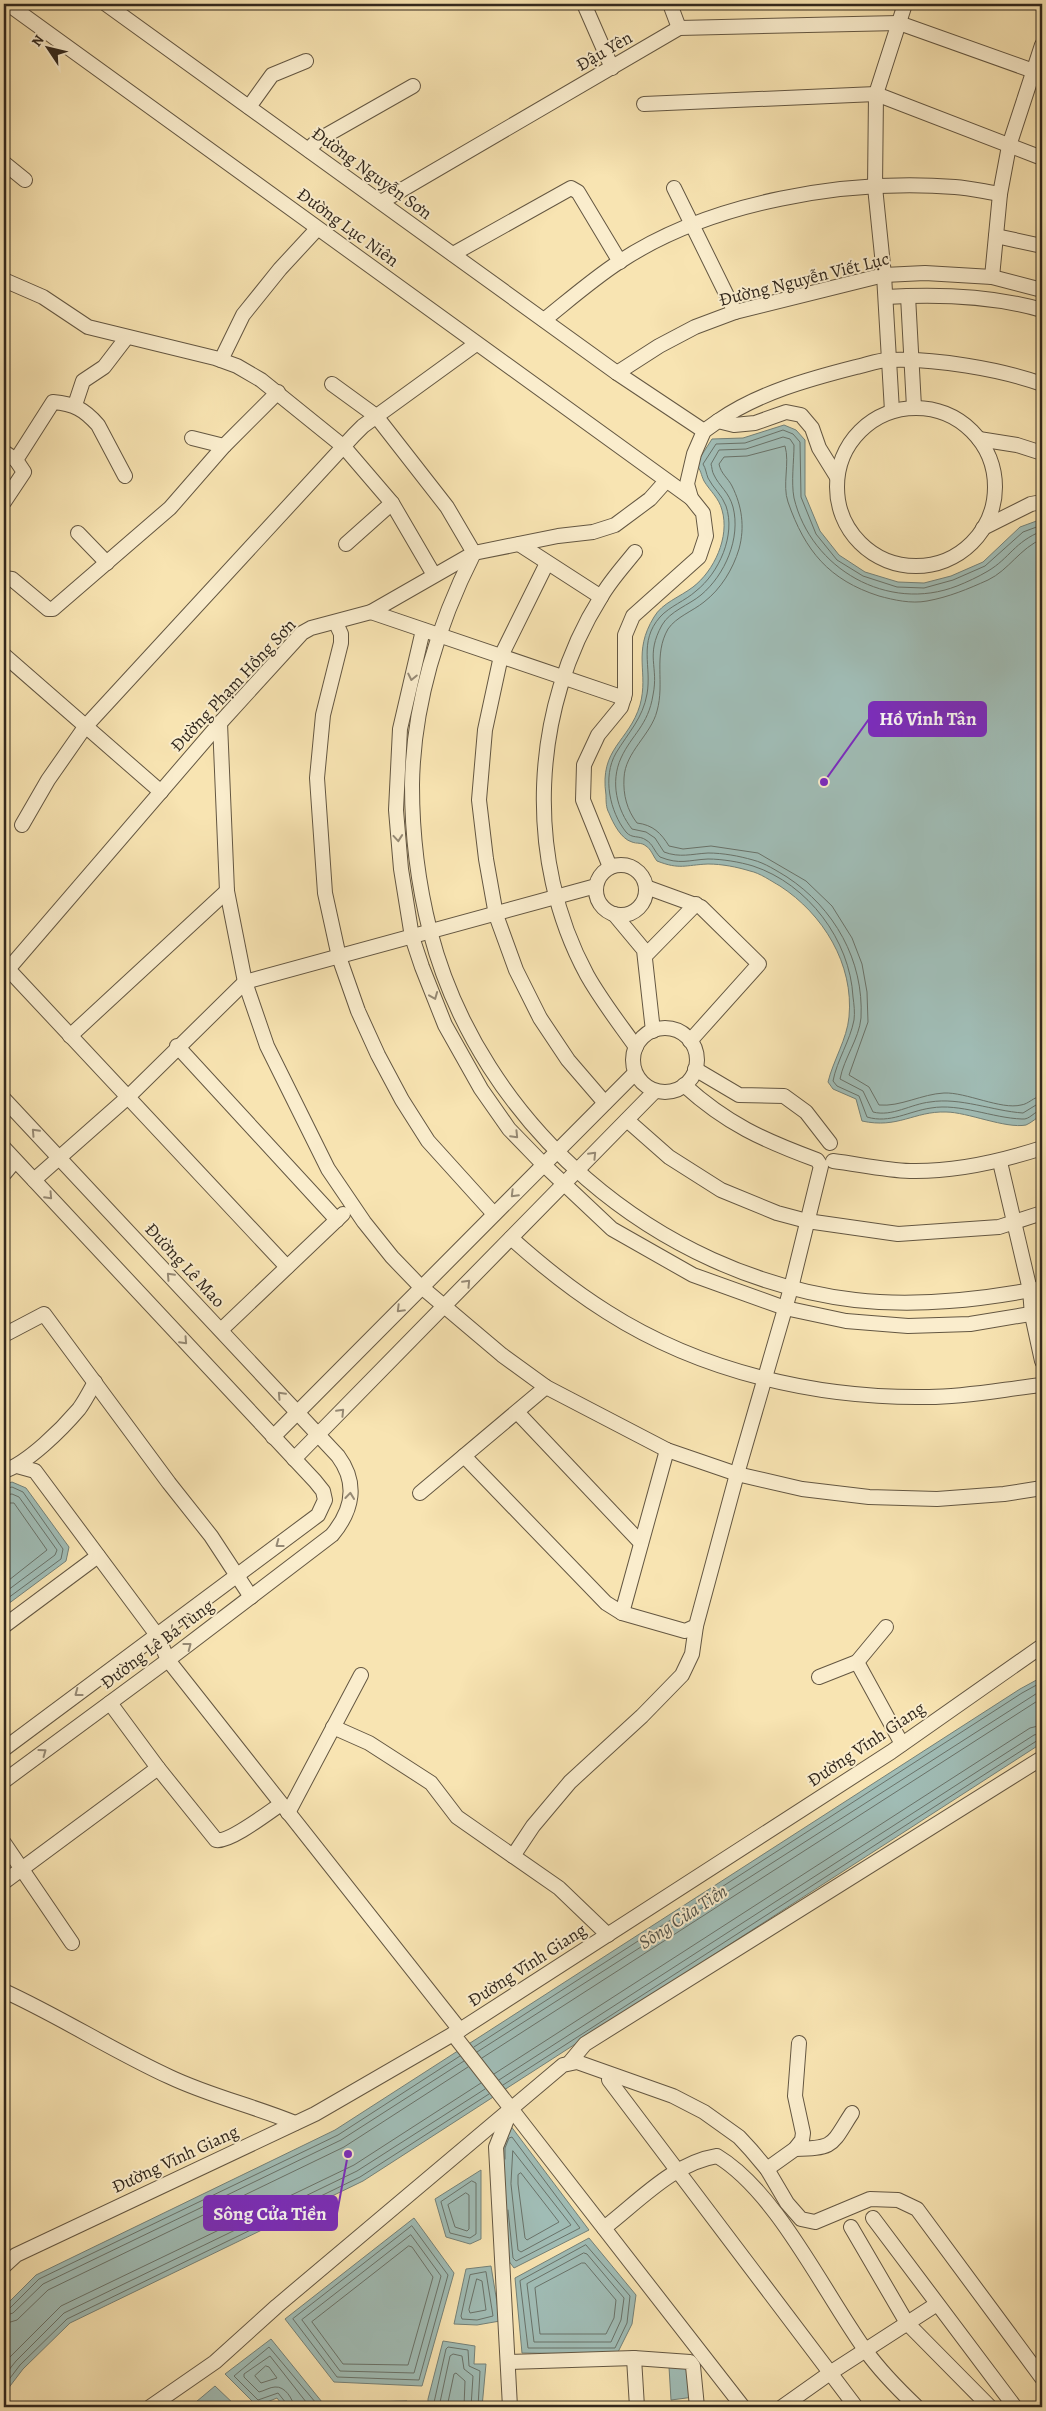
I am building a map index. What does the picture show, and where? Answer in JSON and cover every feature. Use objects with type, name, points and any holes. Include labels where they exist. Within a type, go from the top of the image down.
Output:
[{"type":"street","name":"Đường Lục Niên","points":[[8,4],[691,498]]},
{"type":"street","name":"Đường Nguyễn Sơn","points":[[106,4],[617,373],[704,431]]},
{"type":"street","points":[[584,4],[612,68]]},
{"type":"street","points":[[670,4],[679,28]]},
{"type":"street","points":[[892,411],[886,297],[875,187],[876,94],[905,4]]},
{"type":"street","name":"Đậu Yên","points":[[381,202],[679,28],[899,23],[1038,73]]},
{"type":"street","points":[[992,277],[1000,194],[1009,146],[1038,73],[1042,45]]},
{"type":"street","points":[[249,107],[272,75],[306,61]]},
{"type":"street","points":[[310,151],[310,148],[318,140],[413,86]]},
{"type":"street","points":[[644,104],[876,94],[1042,158]]},
{"type":"street","points":[[4,162],[25,180]]},
{"type":"street","points":[[544,320],[620,262],[662,238],[732,212],[772,202],[822,193],[875,187],[957,187],[1000,194]]},
{"type":"street","points":[[453,254],[571,188],[578,192],[620,262]]},
{"type":"street","points":[[674,188],[735,312]]},
{"type":"street","points":[[221,360],[243,315],[280,269],[318,229]]},
{"type":"street","points":[[996,236],[1042,246]]},
{"type":"street","name":"Đường Nguyễn Viết Lục","points":[[617,373],[659,346],[695,327],[735,312],[884,275],[925,273],[992,277],[1042,290]]},
{"type":"street","points":[[4,280],[43,296],[88,327],[221,360],[249,372],[278,392],[344,446],[392,503],[434,575]]},
{"type":"street","points":[[908,296],[910,361],[914,407]]},
{"type":"street","points":[[886,297],[975,299],[1042,310]]},
{"type":"street","points":[[75,405],[84,381],[104,367],[127,337]]},
{"type":"street","points":[[22,825],[48,780],[85,727],[344,446],[363,426],[476,344]]},
{"type":"street","points":[[610,867],[584,800],[584,765],[598,735],[621,706],[624,698],[625,635],[632,616],[699,557],[706,536],[703,513],[691,498],[687,484],[694,454],[704,431],[750,402],[816,377],[888,360],[956,365],[1020,376],[1042,384]]},
{"type":"street","points":[[332,384],[376,416],[447,507],[474,553],[438,635],[420,708],[412,783],[416,858],[430,932],[450,991],[478,1048],[512,1100],[576,1171],[611,1200],[645,1224],[696,1253],[743,1272],[791,1288],[854,1300],[918,1304],[983,1299],[1036,1289]]},
{"type":"street","points":[[4,578],[12,579],[50,610],[170,508],[224,446],[278,392]]},
{"type":"street","points":[[16,460],[50,403],[75,405],[98,425],[125,476]]},
{"type":"street","points":[[914,407],[948,413],[967,425],[979,439],[992,462],[995,485],[992,507],[983,528],[969,546],[940,562],[917,566],[895,563],[874,554],[850,531],[839,505],[837,477],[843,455],[855,436],[872,420],[892,411],[914,407]]},
{"type":"street","points":[[718,421],[734,425],[755,423],[786,412],[801,415],[812,428],[819,448],[837,477]]},
{"type":"street","points":[[192,438],[224,446]]},
{"type":"street","points":[[979,439],[1018,445],[1042,453]]},
{"type":"street","points":[[4,452],[16,460],[24,472],[4,502]]},
{"type":"street","name":"Đường Phạm Hồng Sơn","points":[[6,972],[220,723],[302,633],[312,628],[371,612],[474,553],[558,536],[593,532],[615,525],[650,499],[666,481]]},
{"type":"street","points":[[983,528],[1031,504],[1042,502]]},
{"type":"street","points":[[346,544],[392,503]]},
{"type":"street","points":[[78,533],[107,563]]},
{"type":"street","points":[[519,544],[601,597]]},
{"type":"street","points":[[635,552],[601,597],[578,640],[564,678],[553,715],[546,758],[543,804],[546,848],[558,898],[572,940],[587,974],[636,1047]]},
{"type":"street","points":[[548,563],[501,656],[484,730],[479,800],[486,859],[496,915],[516,970],[540,1018],[568,1060],[605,1103]]},
{"type":"street","points":[[371,612],[624,698]]},
{"type":"street","points":[[336,622],[341,634],[341,643],[323,715],[317,778],[325,893],[339,957],[358,1011],[378,1055],[402,1100],[428,1141],[494,1214]]},
{"type":"street","points":[[423,630],[400,728],[396,810],[401,869],[412,937],[446,1025],[482,1089],[509,1129],[612,1229],[693,1275],[785,1308],[846,1321],[908,1326],[970,1324],[1037,1313]]},
{"type":"street","points":[[4,655],[161,792]]},
{"type":"street","points":[[220,723],[227,891],[244,982],[267,1046],[328,1169],[352,1205],[392,1257],[422,1287],[502,1355],[546,1387],[667,1450],[737,1474],[802,1489],[869,1497],[937,1499],[1004,1494],[1042,1488]]},
{"type":"street","points":[[614,914],[626,914],[637,909],[644,899],[646,887],[642,876],[633,867],[622,864],[610,867],[600,874],[596,886],[599,903],[614,914],[646,955],[653,1031]]},
{"type":"street","points":[[34,1180],[128,1097],[177,1046],[244,982],[496,915],[596,886]]},
{"type":"street","points":[[646,887],[696,904],[759,964],[690,1041]]},
{"type":"street","points":[[70,1036],[227,891]]},
{"type":"street","points":[[646,955],[696,904]]},
{"type":"street","points":[[6,972],[70,1036],[287,1267]]},
{"type":"street","points":[[672,1029],[682,1033],[690,1041],[696,1059],[695,1068],[684,1085],[675,1090],[655,1091],[647,1087],[635,1073],[633,1063],[636,1047],[644,1036],[653,1031],[672,1029]]},
{"type":"street","points":[[177,1046],[337,1220]]},
{"type":"street","points":[[695,1068],[740,1095],[784,1096],[806,1112],[830,1142]]},
{"type":"street","points":[[274,1436],[635,1073]]},
{"type":"street","points":[[513,1856],[533,1826],[570,1782],[642,1716],[682,1676],[692,1654],[696,1626],[737,1474],[791,1288],[821,1168],[819,1162],[767,1141],[735,1125],[710,1108],[684,1085]]},
{"type":"street","points":[[4,1148],[294,1459],[655,1091]]},
{"type":"street","name":"Đường Lê Mao","points":[[4,1100],[338,1456],[349,1474],[351,1499],[345,1517],[332,1535]]},
{"type":"street","points":[[627,1120],[669,1157],[721,1190],[770,1211],[807,1222],[898,1234],[999,1227],[1042,1213]]},
{"type":"street","points":[[833,1161],[910,1171],[967,1167],[1000,1162],[1042,1148]]},
{"type":"street","points":[[4,1174],[16,1160]]},
{"type":"street","points":[[1000,1162],[1015,1222],[1036,1289],[1042,1360]]},
{"type":"street","points":[[221,1330],[352,1205]]},
{"type":"street","points":[[511,1238],[572,1289],[645,1334],[723,1366],[764,1378],[855,1395],[931,1397],[1042,1385]]},
{"type":"street","points":[[4,1335],[44,1314],[169,1483],[211,1536],[251,1597]]},
{"type":"street","points":[[10,1469],[79,1408],[95,1382]]},
{"type":"street","points":[[420,1493],[546,1387]]},
{"type":"street","points":[[517,1412],[642,1543]]},
{"type":"street","points":[[622,1613],[667,1450]]},
{"type":"street","points":[[464,1456],[599,1597],[622,1613],[685,1631],[696,1626]]},
{"type":"street","name":"Đường Lê Bá Tùng","points":[[4,1749],[318,1515],[325,1500],[323,1491],[294,1459]]},
{"type":"street","points":[[10,1469],[35,1471],[157,1634],[168,1660],[457,2032],[462,2046],[743,2407]]},
{"type":"street","name":"Đường Lê Bá Tùng","points":[[4,1781],[168,1660],[332,1535]]},
{"type":"street","points":[[4,1626],[98,1556]]},
{"type":"street","points":[[819,1677],[857,1662],[886,1627]]},
{"type":"street","name":"Đường Vĩnh Giang","points":[[4,2266],[10,2251],[296,2123],[338,2102],[457,2032],[902,1744],[1042,1646]]},
{"type":"street","points":[[857,1662],[902,1744]]},
{"type":"street","points":[[110,1703],[158,1768],[217,1840],[234,1834],[284,1808],[361,1675]]},
{"type":"street","points":[[333,1726],[369,1743],[431,1783],[457,1817],[570,1896],[608,1935]]},
{"type":"street","points":[[150,2407],[214,2362],[508,2104],[570,2062],[585,2044],[1042,1758]]},
{"type":"street","points":[[4,1882],[158,1768]]},
{"type":"street","points":[[4,1843],[72,1943]]},
{"type":"street","points":[[4,1991],[43,2008],[169,2077],[261,2108],[296,2123]]},
{"type":"street","points":[[767,2169],[795,2149],[803,2136],[795,2096],[799,2043]]},
{"type":"street","points":[[570,2062],[583,2063],[673,2096],[696,2107],[739,2137],[767,2169],[787,2203],[801,2219],[815,2222],[870,2199],[898,2200],[917,2209],[1042,2378]]},
{"type":"street","points":[[609,2080],[856,2407]]},
{"type":"street","points":[[508,2104],[496,2147],[510,2407]]},
{"type":"street","points":[[795,2149],[826,2147],[832,2143],[852,2113]]},
{"type":"street","points":[[604,2228],[678,2170],[699,2159],[717,2156],[734,2166],[772,2208],[865,2351],[886,2378],[917,2407]]},
{"type":"street","points":[[873,2218],[1015,2407]]},
{"type":"street","points":[[851,2227],[907,2322],[990,2407]]},
{"type":"street","points":[[782,2407],[830,2373],[937,2304]]},
{"type":"street","points":[[509,2362],[634,2358],[692,2364],[697,2407]]},
{"type":"street","points":[[634,2358],[637,2407]]},
{"type":"water","points":[[784,425],[796,430],[805,440],[805,495],[820,531],[839,555],[865,572],[898,582],[924,583],[951,576],[983,562],[1020,527],[1042,519],[1042,1114],[1026,1125],[1008,1125],[946,1112],[924,1114],[886,1123],[862,1121],[856,1099],[833,1089],[828,1082],[848,1025],[849,997],[841,960],[822,926],[810,911],[796,897],[758,873],[724,865],[677,866],[657,861],[646,846],[624,838],[615,826],[607,809],[605,779],[607,766],[616,746],[635,718],[640,705],[643,682],[642,652],[647,630],[657,612],[693,587],[708,572],[714,563],[722,542],[724,520],[721,506],[704,481],[696,464],[712,439],[743,438]]},
{"type":"water","points":[[12,1482],[26,1488],[69,1547],[66,1561],[4,1607],[4,1485]]},
{"type":"water","points":[[1042,1677],[1042,1743],[363,2181],[70,2323],[23,2369],[4,2394],[4,2307],[36,2275],[335,2130],[1020,1689]]},
{"type":"water","points":[[510,2125],[589,2230],[514,2268],[508,2260],[500,2147]]},
{"type":"water","points":[[481,2170],[481,2239],[470,2244],[446,2237],[435,2199]]},
{"type":"water","points":[[414,2218],[454,2273],[422,2386],[334,2382],[285,2319]]},
{"type":"water","points":[[589,2238],[636,2295],[632,2324],[617,2354],[522,2353],[515,2278]]},
{"type":"water","points":[[491,2266],[500,2321],[477,2325],[454,2324],[466,2269]]},
{"type":"water","points":[[271,2339],[322,2402],[321,2407],[284,2407],[277,2398],[257,2406],[225,2374]]},
{"type":"water","points":[[443,2341],[475,2346],[474,2364],[486,2364],[482,2407],[428,2407],[428,2399]]},
{"type":"water","points":[[680,2364],[688,2369],[694,2397],[671,2400],[669,2367]]},
{"type":"water","points":[[215,2386],[237,2407],[190,2407]]},
{"type":"water","points":[[407,2401],[406,2407],[330,2407],[330,2403]]},
{"type":"place","name":"Hồ Vinh Tân","points":[[824,782]]},
{"type":"place","name":"Sông Cửa Tiền","points":[[348,2154]]}]
